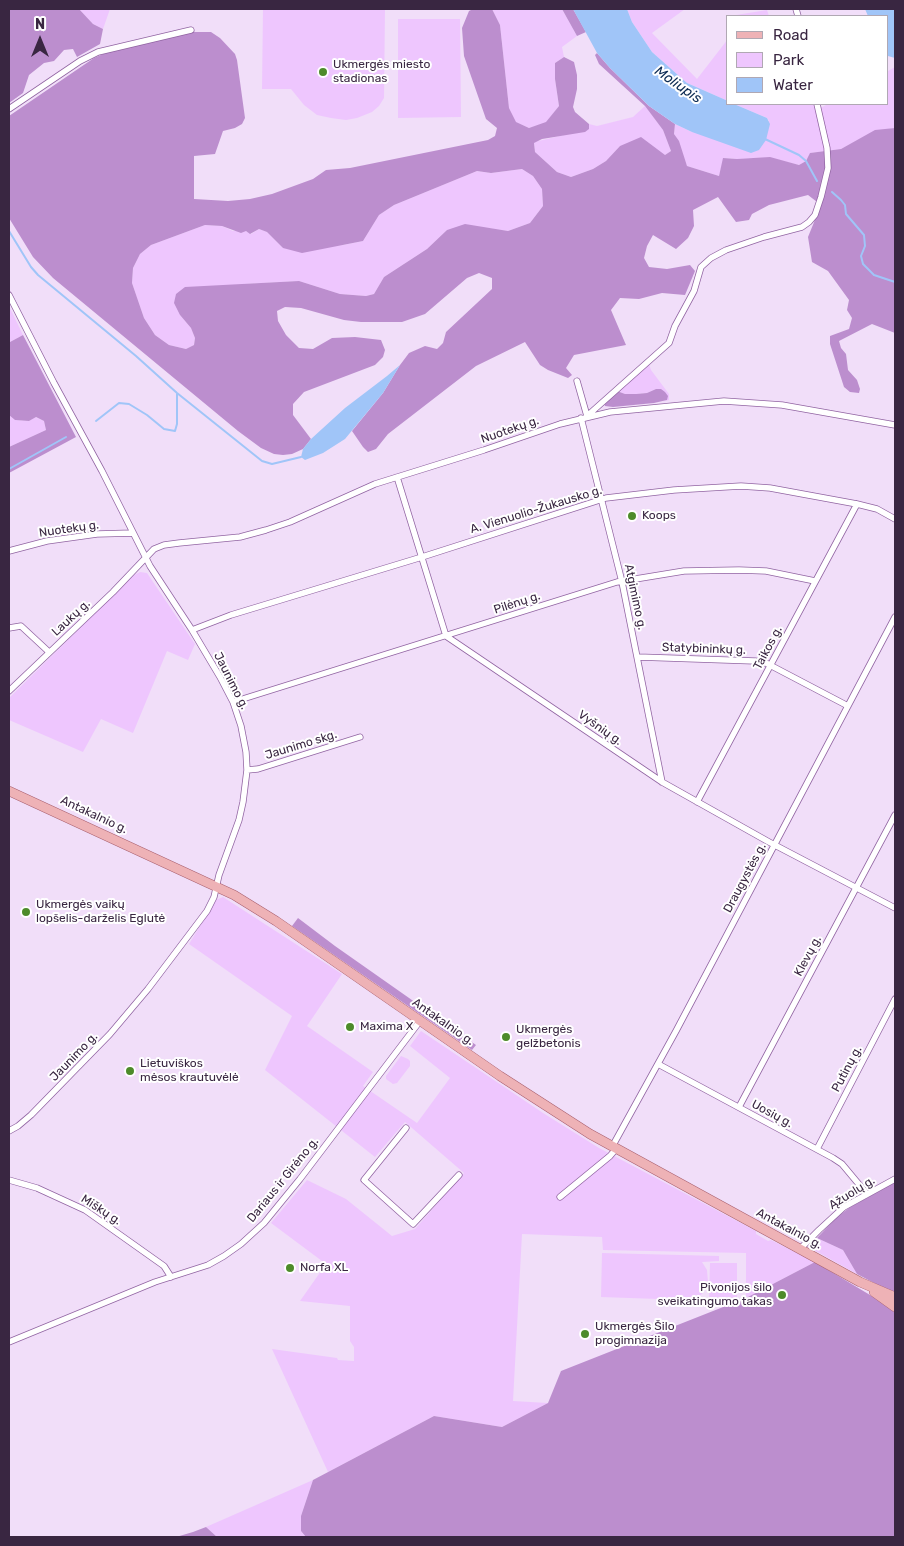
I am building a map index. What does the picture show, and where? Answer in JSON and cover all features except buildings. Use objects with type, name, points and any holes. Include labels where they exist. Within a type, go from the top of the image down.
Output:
[{"type":"main road","name":"Antakalnio g.","points":[[9,791],[216,886],[260,910],[551,1110],[614,1148],[860,1282],[895,1297]]},
{"type":"main road","name":"Antakalnio g.","points":[[860,1282],[895,1306]]},
{"type":"street","points":[[9,109],[80,61],[98,52],[191,30]]},
{"type":"street","points":[[584,417],[669,342],[675,326],[694,291],[701,267],[711,258],[726,250],[802,227],[810,222],[821,197],[828,168],[827,148],[817,105]]},
{"type":"street","name":"Jaunimo g.","points":[[9,295],[146,557],[192,630],[233,702],[241,726],[247,770],[239,820],[219,875],[214,897],[198,924],[142,997],[110,1034],[50,1096],[18,1126],[9,1131]]},
{"type":"street","name":"Atgimimo g.","points":[[577,382],[638,657],[655,754],[662,782]]},
{"type":"street","name":"Nuotekų g.","points":[[146,557],[154,549],[164,545],[240,537],[266,530],[290,522],[397,476],[584,417],[610,412],[724,402],[782,405],[895,425]]},
{"type":"street","points":[[397,476],[446,636]]},
{"type":"street","name":"A. Vienuolio-Žukausko g.","points":[[192,630],[232,615],[603,499],[640,493],[741,486],[770,488],[857,504],[877,510],[895,519]]},
{"type":"street","name":"Taikos g.","points":[[698,802],[857,504]]},
{"type":"street","name":"Nuotekų g.","points":[[9,551],[47,541],[97,534],[133,533]]},
{"type":"street","name":"Laukų g.","points":[[9,691],[113,592],[146,557]]},
{"type":"street","name":"Pilėnų g.","points":[[233,702],[622,582],[684,571],[739,570],[766,571],[815,581]]},
{"type":"street","name":"Draugystės g.","points":[[560,1197],[610,1156],[895,617]]},
{"type":"street","points":[[9,628],[21,626],[49,652]]},
{"type":"street","name":"Vyšnių g.","points":[[446,636],[662,782],[895,908]]},
{"type":"street","name":"Statybininkų g.","points":[[638,657],[755,661],[770,664],[848,706]]},
{"type":"street","name":"Jaunimo skg.","points":[[247,770],[258,769],[360,737]]},
{"type":"street","name":"Klevų g.","points":[[738,1107],[895,815]]},
{"type":"street","name":"Putinų g.","points":[[817,1149],[894,1006],[895,998]]},
{"type":"street","name":"Dariaus ir Girėno g.","points":[[9,1342],[171,1277],[216,1262],[241,1244],[264,1223],[300,1179],[420,1021]]},
{"type":"street","name":"Uosių g.","points":[[658,1064],[842,1164],[867,1194]]},
{"type":"street","points":[[406,1128],[364,1180],[413,1224],[459,1174]]},
{"type":"street","name":"Ąžuolų g.","points":[[800,1249],[835,1214],[895,1179]]},
{"type":"street","name":"Miškų g.","points":[[9,1180],[37,1188],[85,1210],[164,1266],[171,1277]]},
{"type":"green space","points":[[79,9],[110,9],[103,29],[93,24]]},
{"type":"green space","name":"Ukmergės miesto stadionas","points":[[263,9],[385,9],[384,98],[379,106],[372,112],[357,118],[346,120],[331,118],[317,115],[304,105],[291,89],[262,89]]},
{"type":"green space","points":[[492,9],[562,9],[577,36],[562,47],[564,57],[555,63],[559,106],[546,123],[529,128],[515,122],[509,108],[500,25]]},
{"type":"green space","points":[[627,9],[685,9],[652,33],[697,79],[726,42],[726,100],[687,83],[652,52],[632,22]]},
{"type":"green space","points":[[767,10],[769,15],[736,15]]},
{"type":"green space","points":[[398,19],[460,19],[461,117],[398,118]]},
{"type":"green space","points":[[895,67],[895,128],[875,131],[841,149],[811,153],[806,161],[799,165],[770,158],[724,158],[719,176],[687,166],[674,134],[675,124],[692,132],[769,121],[767,118],[736,105],[814,105],[816,110],[826,105],[889,105],[889,70]]},
{"type":"green space","points":[[645,106],[663,130],[671,151],[665,155],[620,146],[606,161],[593,169],[571,177],[557,172],[535,152],[534,142],[589,129],[589,124],[597,126],[633,117]]},
{"type":"green space","points":[[522,169],[533,176],[542,189],[543,206],[530,223],[508,231],[486,228],[447,230],[427,249],[384,277],[374,294],[366,296],[340,294],[299,281],[244,284],[180,315],[191,328],[195,338],[194,345],[186,349],[169,345],[155,335],[144,318],[132,283],[133,268],[140,254],[151,245],[205,225],[222,226],[233,231],[246,231],[251,234],[259,229],[267,232],[283,248],[343,245],[363,241],[379,215],[394,205],[477,171],[491,173]]},
{"type":"green space","points":[[9,306],[23,335],[10,342],[9,352]]},
{"type":"green space","points":[[649,364],[651,370],[669,394],[669,400],[662,402],[667,400],[656,389],[647,393],[636,394],[625,394],[617,391]]},
{"type":"green space","points":[[9,415],[15,420],[29,421],[35,417],[44,421],[46,430],[9,447]]},
{"type":"green space","points":[[140,572],[147,573],[195,644],[188,660],[167,651],[133,733],[101,719],[83,752],[9,720],[9,698],[134,575]]},
{"type":"green space","points":[[223,897],[342,974],[307,1026],[373,1072],[363,1086],[417,1123],[450,1078],[410,1046],[421,1031],[543,1113],[599,1148],[756,1231],[756,1234],[768,1241],[771,1240],[815,1262],[746,1298],[746,1253],[603,1250],[602,1237],[522,1234],[513,1401],[548,1403],[502,1427],[434,1416],[328,1472],[272,1349],[354,1361],[354,1347],[350,1341],[350,1306],[300,1301],[326,1264],[271,1223],[307,1180],[346,1199],[392,1236],[415,1229],[464,1173],[405,1122],[375,1157],[265,1070],[292,1016],[189,944],[216,900]]},
{"type":"green space","points":[[401,1056],[410,1061],[410,1066],[397,1083],[393,1084],[386,1079],[386,1076]]},
{"type":"green space","points":[[817,1238],[843,1250],[857,1274],[814,1250],[813,1247]]},
{"type":"green space","points":[[602,1253],[719,1256],[719,1261],[702,1262],[707,1270],[708,1282],[702,1294],[695,1299],[601,1297]]},
{"type":"green space","points":[[710,1263],[737,1263],[737,1300],[709,1300]]},
{"type":"green space","points":[[313,1480],[301,1516],[301,1531],[306,1537],[217,1537],[206,1527]]},
{"type":"shaded area","points":[[9,9],[79,9],[93,24],[103,29],[100,44],[77,57],[73,49],[64,50],[54,61],[44,63],[29,75],[23,93],[9,103]]},
{"type":"shaded area","points":[[473,9],[492,9],[500,25],[509,108],[516,122],[529,128],[546,122],[559,106],[555,63],[564,57],[574,62],[577,75],[577,89],[573,107],[575,112],[589,124],[589,129],[585,132],[542,139],[534,143],[535,152],[557,172],[571,177],[593,169],[606,161],[620,146],[641,137],[665,155],[671,151],[663,130],[645,106],[599,64],[595,55],[597,53],[649,106],[675,124],[674,134],[679,141],[687,166],[719,176],[723,158],[770,157],[799,165],[806,161],[810,153],[841,149],[875,130],[895,128],[895,333],[872,324],[839,341],[841,348],[846,354],[848,370],[857,380],[860,389],[859,393],[850,392],[844,387],[830,344],[830,336],[849,329],[852,318],[847,310],[849,300],[828,271],[812,262],[808,237],[821,205],[808,195],[769,205],[752,214],[749,220],[736,222],[718,197],[693,210],[694,226],[688,238],[676,249],[653,235],[647,246],[644,258],[649,267],[667,269],[690,265],[695,271],[685,295],[662,293],[639,299],[620,298],[611,310],[626,345],[574,355],[566,368],[572,375],[568,378],[540,365],[525,342],[476,366],[388,434],[376,449],[368,452],[352,431],[383,393],[409,353],[425,346],[437,349],[443,343],[446,332],[492,289],[492,278],[479,273],[467,278],[425,314],[402,322],[344,320],[301,308],[285,307],[277,311],[278,321],[286,335],[299,348],[313,349],[332,338],[355,337],[381,340],[385,350],[383,357],[375,365],[304,392],[293,404],[293,415],[311,439],[303,449],[292,454],[283,455],[274,454],[261,448],[238,431],[53,278],[33,257],[9,218],[9,116],[94,58],[117,49],[192,32],[211,32],[220,38],[235,54],[245,118],[242,124],[223,131],[215,154],[194,156],[194,199],[228,201],[250,199],[272,194],[313,179],[326,170],[350,168],[488,140],[495,136],[497,128],[486,119],[464,56],[462,28],[469,11]],"holes":[[[522,169],[533,176],[542,189],[543,206],[530,223],[508,231],[465,224],[447,230],[427,249],[384,277],[374,294],[366,296],[340,294],[299,281],[185,287],[176,294],[174,303],[180,315],[191,328],[195,338],[194,345],[186,349],[169,345],[155,335],[144,318],[132,283],[133,268],[140,254],[151,245],[205,225],[222,226],[241,233],[246,231],[250,234],[259,229],[267,232],[283,248],[302,253],[363,241],[379,215],[394,205],[477,171],[491,173]]]},
{"type":"shaded area","points":[[562,9],[573,9],[586,32],[577,36]]},
{"type":"shaded area","points":[[23,335],[76,437],[9,473],[9,447],[46,430],[44,421],[36,417],[29,421],[15,420],[9,415],[10,342]]},
{"type":"shaded area","points":[[661,389],[665,392],[668,396],[667,400],[613,407],[605,406],[604,403],[617,391],[625,394],[636,394],[647,393]]},
{"type":"shaded area","points":[[298,918],[476,1045],[472,1050],[292,926]]},
{"type":"shaded area","points":[[895,1182],[895,1294],[857,1274],[843,1250],[817,1238],[836,1218],[849,1208]]},
{"type":"shaded area","points":[[815,1262],[895,1310],[895,1537],[306,1537],[301,1531],[301,1516],[313,1480],[434,1416],[502,1427],[548,1403],[561,1371],[746,1298]]},
{"type":"shaded area","points":[[206,1527],[217,1537],[176,1537],[193,1532]]},
{"type":"water","points":[[573,9],[627,9],[632,22],[652,52],[687,83],[726,100],[726,105],[736,105],[767,118],[770,124],[766,140],[759,150],[751,153],[675,124],[649,106],[597,53]]},
{"type":"water","points":[[865,9],[895,9],[895,58],[889,56],[889,15],[868,15]]},
{"type":"water","points":[[400,365],[383,393],[345,439],[323,453],[305,460],[301,457],[303,449],[311,439],[345,408]]},
{"type":"waterway","name":"Moliupis","points":[[765,139],[799,155],[806,161],[817,181]]},
{"type":"waterway","name":"Moliupis","points":[[832,192],[845,205],[846,214],[864,235],[865,246],[861,256],[863,264],[874,275],[895,282]]},
{"type":"waterway","points":[[9,231],[38,275],[136,356],[177,393],[262,461],[272,464],[301,457]]},
{"type":"waterway","points":[[96,421],[119,403],[129,404],[147,415],[164,429],[175,431],[177,424],[177,394]]},
{"type":"waterway","points":[[9,469],[66,437]]},
{"type":"place","name":"Ukmergės miesto stadionas","points":[[323,72]]},
{"type":"place","name":"Koops","points":[[632,516]]},
{"type":"place","name":"Ukmergės vaikų lopšelis-darželis Eglutė","points":[[26,912]]},
{"type":"place","name":"Maxima X","points":[[350,1027]]},
{"type":"place","name":"Ukmergės gelžbetonis","points":[[506,1037]]},
{"type":"place","name":"Lietuviškos mėsos krautuvėlė","points":[[130,1071]]},
{"type":"place","name":"Norfa XL","points":[[290,1268]]},
{"type":"place","name":"Pivonijos šilo sveikatingumo takas","points":[[782,1295]]},
{"type":"place","name":"Ukmergės Šilo progimnazija","points":[[585,1334]]}]
